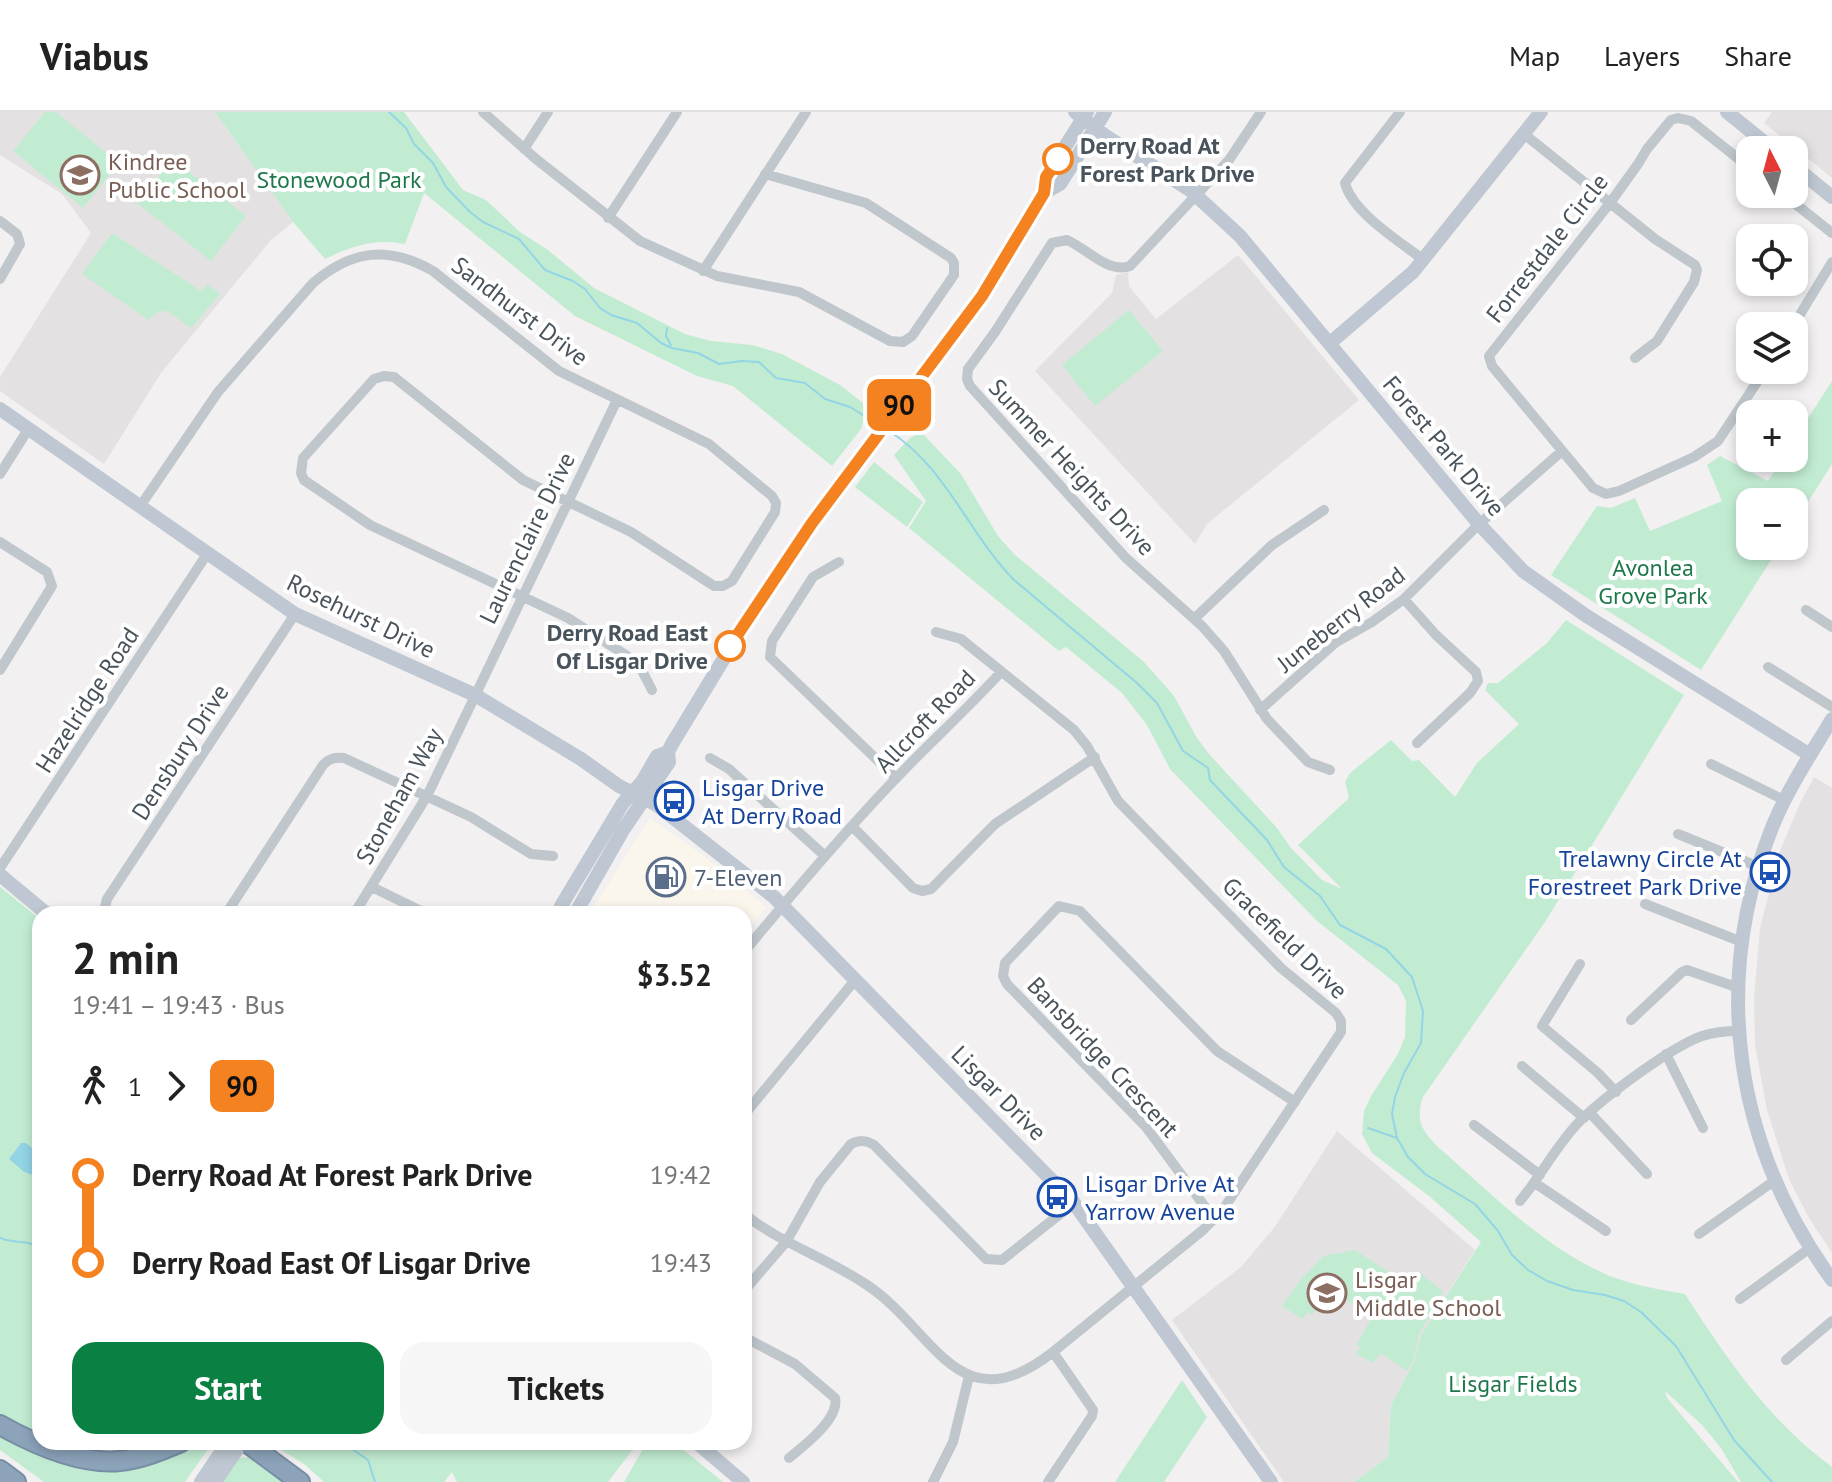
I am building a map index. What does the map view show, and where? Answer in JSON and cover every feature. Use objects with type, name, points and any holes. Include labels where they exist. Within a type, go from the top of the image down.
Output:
[{"type":"highway","points":[[0,1425],[32,1440]]},
{"type":"highway","points":[[56,1450],[120,1462],[161,1450]]},
{"type":"highway","points":[[255,1450],[300,1482]]},
{"type":"highway","points":[[0,1470],[16,1482]]},
{"type":"street","points":[[483,112],[524,149],[640,241],[703,271],[799,292],[895,342],[903,342],[912,336],[954,275],[954,263],[947,254],[866,203],[765,174]]},
{"type":"street","points":[[524,149],[548,112]]},
{"type":"street","points":[[608,218],[677,112]]},
{"type":"street","points":[[703,271],[806,112]]},
{"type":"street","points":[[580,906],[639,796],[669,762],[668,752],[765,591],[982,296],[1044,193],[1060,184],[1085,118],[1105,112]]},
{"type":"street","points":[[1198,196],[1238,149],[1261,112]]},
{"type":"street","points":[[1400,112],[1345,183],[1349,194],[1363,211],[1424,260]]},
{"type":"street","points":[[1330,343],[1401,284],[1424,260],[1541,112]]},
{"type":"street","points":[[1727,112],[1757,136]]},
{"type":"street","name":"Forest Park Drive","points":[[1085,118],[1198,196],[1240,236],[1513,562],[1553,594],[1810,755]]},
{"type":"street","name":"Forrestdale Circle","points":[[1736,157],[1691,121],[1671,120],[1489,356],[1492,366],[1562,451],[1599,492],[1611,494],[1694,457],[1718,441],[1756,384]]},
{"type":"street","points":[[1524,134],[1655,239],[1695,265],[1694,282],[1657,341],[1635,358]]},
{"type":"street","points":[[1808,177],[1832,197]]},
{"type":"street","name":"Summer Heights Drive","points":[[1195,618],[1126,558],[970,386],[967,374],[1052,243],[1067,240],[1111,266],[1126,268],[1198,196]]},
{"type":"street","points":[[1801,208],[1832,233]]},
{"type":"street","points":[[0,221],[17,234],[20,244],[0,279]]},
{"type":"street","name":"Sandhurst Drive","points":[[141,505],[218,392],[313,283],[332,267],[376,253],[416,261],[433,271],[559,371],[709,444],[772,496],[776,503],[775,512],[732,581],[723,586],[714,586],[631,532],[523,480],[390,377],[374,379],[303,458],[301,473],[304,480],[357,518],[521,596]]},
{"type":"street","points":[[1802,312],[1832,262]]},
{"type":"street","name":"Laurenclaire Drive","points":[[475,695],[617,400]]},
{"type":"street","name":"Rosehurst Drive","points":[[0,409],[295,614],[475,695],[639,796]]},
{"type":"street","points":[[0,474],[29,428]]},
{"type":"street","name":"Juneberry Road","points":[[1260,710],[1335,643],[1404,599],[1479,524],[1562,451]]},
{"type":"street","points":[[1324,510],[1272,545],[1195,618],[1224,651],[1260,710],[1308,762],[1330,770]]},
{"type":"street","points":[[0,542],[47,572],[52,586],[0,670]]},
{"type":"street","name":"Hazelridge Road","points":[[0,868],[207,554]]},
{"type":"street","points":[[839,562],[813,577],[772,641],[770,657],[896,778]]},
{"type":"street","points":[[521,596],[568,618],[638,663],[652,690]]},
{"type":"street","points":[[1404,599],[1436,635],[1472,667],[1478,677],[1470,693],[1417,743]]},
{"type":"street","points":[[1806,610],[1832,627]]},
{"type":"street","name":"Densbury Drive","points":[[105,906],[295,614]]},
{"type":"street","name":"Gracefield Drive","points":[[936,632],[961,639],[1074,730],[1095,757],[1118,801],[1281,968],[1339,1018],[1341,1032],[1214,1219],[1031,1368],[1016,1375],[988,1379],[969,1376]]},
{"type":"street","points":[[1768,667],[1832,707]]},
{"type":"street","name":"Allcroft Road","points":[[752,942],[896,778],[959,718],[1001,672]]},
{"type":"street","name":"Stoneham Way","points":[[359,906],[427,796],[475,695]]},
{"type":"street","points":[[1832,719],[1826,743],[1810,755],[1784,800],[1759,867],[1742,942],[1739,988],[1739,1031],[1748,1098],[1774,1181],[1810,1248],[1832,1280]]},
{"type":"street","points":[[852,826],[913,888],[922,891],[931,889],[995,824],[1095,757]]},
{"type":"street","points":[[231,906],[329,759],[344,758],[427,796],[471,817],[531,854],[553,856]]},
{"type":"street","points":[[710,758],[729,769],[825,856]]},
{"type":"street","points":[[1711,764],[1784,800]]},
{"type":"street","points":[[561,906],[623,803],[639,796]]},
{"type":"street","name":"Lisgar Drive","points":[[639,796],[722,854],[782,905],[1074,1203],[1271,1482]]},
{"type":"street","points":[[1678,834],[1759,867]]},
{"type":"street","points":[[0,875],[37,906]]},
{"type":"street","points":[[372,887],[411,906]]},
{"type":"street","points":[[1645,904],[1742,942]]},
{"type":"street","name":"Bansbridge Crescent","points":[[1214,1219],[1146,1127],[1007,984],[1003,976],[1005,963],[1059,906],[1080,911],[1217,1051],[1295,1102]]},
{"type":"street","points":[[1580,964],[1542,1026],[1616,1092]]},
{"type":"street","points":[[1631,1020],[1687,970],[1739,988]]},
{"type":"street","points":[[752,1105],[856,979]]},
{"type":"street","points":[[1520,1201],[1587,1116],[1616,1092],[1666,1054],[1700,1037],[1739,1031]]},
{"type":"street","points":[[1666,1054],[1703,1128]]},
{"type":"street","points":[[1522,1066],[1587,1116],[1647,1174]]},
{"type":"street","points":[[1474,1125],[1606,1231]]},
{"type":"street","points":[[752,1282],[786,1242],[820,1182],[851,1144],[858,1141],[874,1145],[986,1259],[1002,1260],[1074,1203]]},
{"type":"street","points":[[1699,1234],[1774,1181]]},
{"type":"street","points":[[752,1219],[786,1242],[871,1287],[948,1363],[969,1376],[953,1442],[933,1482]]},
{"type":"street","points":[[1740,1299],[1810,1248]]},
{"type":"street","points":[[1786,1360],[1832,1321]]},
{"type":"street","points":[[752,1341],[795,1364],[835,1398],[835,1411],[811,1440],[789,1458]]},
{"type":"street","points":[[1048,1482],[1093,1410],[1053,1352]]},
{"type":"street","points":[[201,1482],[223,1450]]},
{"type":"street","points":[[215,1482],[238,1450]]},
{"type":"street","points":[[705,1450],[743,1482]]},
{"type":"shaded area","points":[[0,112],[215,112],[293,222],[270,241],[161,373],[104,464],[0,391],[0,377],[91,233],[62,194],[0,155]]},
{"type":"shaded area","points":[[1772,112],[1832,112],[1832,178],[1808,159],[1808,136],[1780,136],[1764,123]]},
{"type":"shaded area","points":[[1238,255],[1359,400],[1207,524],[1195,544],[1035,371],[1112,293],[1116,275],[1128,272],[1129,286],[1156,319]]},
{"type":"shaded area","points":[[1814,777],[1832,788],[1832,1253],[1789,1179],[1767,1110],[1755,1045],[1754,998],[1760,928],[1780,851]]},
{"type":"shaded area","points":[[650,818],[704,856],[766,907],[752,924],[752,906],[594,906]]},
{"type":"shaded area","name":"Lisgar Middle School","points":[[1337,1131],[1475,1250],[1421,1335],[1414,1362],[1391,1405],[1388,1457],[1354,1482],[1284,1482],[1172,1320],[1241,1267],[1274,1228]]},
{"type":"green space","points":[[45,112],[56,112],[119,163],[83,208],[13,151]]},
{"type":"green space","name":"Stonewood Park","points":[[215,112],[404,112],[463,190],[486,200],[520,232],[548,250],[594,288],[685,334],[711,341],[752,345],[782,354],[840,385],[868,407],[861,429],[832,466],[733,386],[697,376],[575,316],[424,193],[405,244],[364,244],[325,259],[293,222]]},
{"type":"green space","points":[[172,159],[246,216],[211,261],[137,203]]},
{"type":"green space","points":[[112,233],[201,291],[208,284],[220,294],[191,328],[167,311],[158,312],[148,320],[82,274]]},
{"type":"green space","points":[[1129,310],[1163,351],[1095,406],[1062,365]]},
{"type":"green space","name":"Avonlea Grove Park","points":[[1832,381],[1832,464],[1808,502],[1808,488],[1736,488],[1736,560],[1771,560],[1701,670],[1551,575],[1597,506],[1611,508],[1635,498],[1650,531],[1722,501],[1707,465],[1720,456],[1736,464],[1736,472],[1751,472],[1768,481],[1774,472],[1808,472],[1808,418]]},
{"type":"green space","name":"Lisgar Fields","points":[[921,432],[961,474],[998,536],[1015,555],[1143,661],[1174,696],[1209,754],[1277,828],[1291,848],[1322,880],[1342,889],[1298,845],[1349,798],[1345,782],[1350,773],[1391,740],[1412,761],[1419,760],[1455,797],[1477,763],[1519,724],[1485,690],[1488,683],[1498,683],[1547,643],[1566,620],[1684,695],[1545,922],[1423,1097],[1420,1119],[1424,1131],[1439,1148],[1516,1216],[1557,1247],[1611,1276],[1685,1294],[1751,1388],[1789,1430],[1832,1467],[1832,1482],[1741,1482],[1721,1448],[1702,1425],[1665,1391],[1667,1398],[1738,1482],[1354,1482],[1388,1457],[1391,1405],[1414,1362],[1421,1335],[1481,1242],[1429,1196],[1372,1153],[1362,1134],[1364,1111],[1405,1037],[1406,1001],[1398,985],[1317,921],[1170,769],[1147,725],[1122,693],[1066,647],[1059,651],[909,528],[926,501],[894,455],[910,438]]},
{"type":"green space","points":[[874,462],[923,502],[907,527],[855,487]]},
{"type":"green space","points":[[0,887],[32,913],[32,1148],[26,1143],[9,1159],[32,1175],[32,1431],[0,1414]]},
{"type":"green space","points":[[1355,1250],[1396,1277],[1422,1274],[1443,1292],[1419,1334],[1413,1361],[1407,1371],[1381,1353],[1373,1363],[1356,1354],[1360,1347],[1357,1344],[1372,1317],[1329,1289],[1312,1315],[1308,1312],[1303,1319],[1282,1306],[1301,1279],[1323,1256]]},
{"type":"green space","points":[[1182,1380],[1207,1417],[1164,1482],[1115,1482]]},
{"type":"green space","points":[[0,1431],[32,1447],[32,1450],[44,1453],[155,1459],[175,1450],[207,1450],[185,1482],[44,1482],[0,1450]]},
{"type":"green space","points":[[282,1450],[632,1450],[608,1482],[457,1482],[452,1472],[444,1482],[324,1482]]},
{"type":"green space","points":[[642,1450],[684,1450],[723,1482],[624,1482]]},
{"type":"green space","points":[[254,1457],[293,1482],[220,1482],[236,1458]]},
{"type":"water","points":[[21,1143],[26,1143],[32,1148],[32,1175],[24,1172],[9,1159]]},
{"type":"waterway","points":[[389,112],[406,128],[414,144],[433,163],[446,187],[470,212],[483,222],[519,239],[545,270],[585,289],[600,308],[637,323],[661,343],[698,353],[719,364],[759,362],[776,378],[805,383],[825,399],[850,407],[877,424]]},
{"type":"waterway","points":[[667,328],[666,336],[671,345]]},
{"type":"waterway","points":[[889,431],[926,463],[1014,580],[1157,703],[1183,751],[1208,768],[1210,780],[1267,840],[1284,867],[1320,896],[1340,925],[1386,949],[1412,977],[1423,1011],[1421,1043],[1404,1073],[1392,1114],[1397,1138],[1408,1157],[1425,1174],[1475,1204],[1498,1231],[1512,1255],[1528,1270],[1573,1290],[1624,1301],[1641,1312],[1676,1346],[1734,1440],[1772,1482]]},
{"type":"waterway","points":[[1368,1128],[1397,1138]]},
{"type":"waterway","points":[[0,1238],[32,1244]]},
{"type":"waterway","points":[[354,1450],[368,1460],[375,1482]]},
{"type":"bus line","name":"90","points":[[730,646],[812,523],[982,296],[1044,193],[1046,177],[1058,159]]},
{"type":"place","name":"Derry Road At Forest Park Drive","points":[[1058,159]]},
{"type":"place","name":"Kindree Public School","points":[[80,175]]},
{"type":"place","name":"Derry Road East Of Lisgar Drive","points":[[730,646]]},
{"type":"place","name":"Lisgar Drive At Derry Road","points":[[674,801]]},
{"type":"place","name":"Trelawny Circle At Forestreet Park Drive","points":[[1770,872]]},
{"type":"place","name":"7-Eleven","points":[[666,877]]},
{"type":"place","name":"Lisgar Drive At Yarrow Avenue","points":[[1057,1197]]},
{"type":"place","name":"Lisgar Middle School","points":[[1327,1293]]}]
